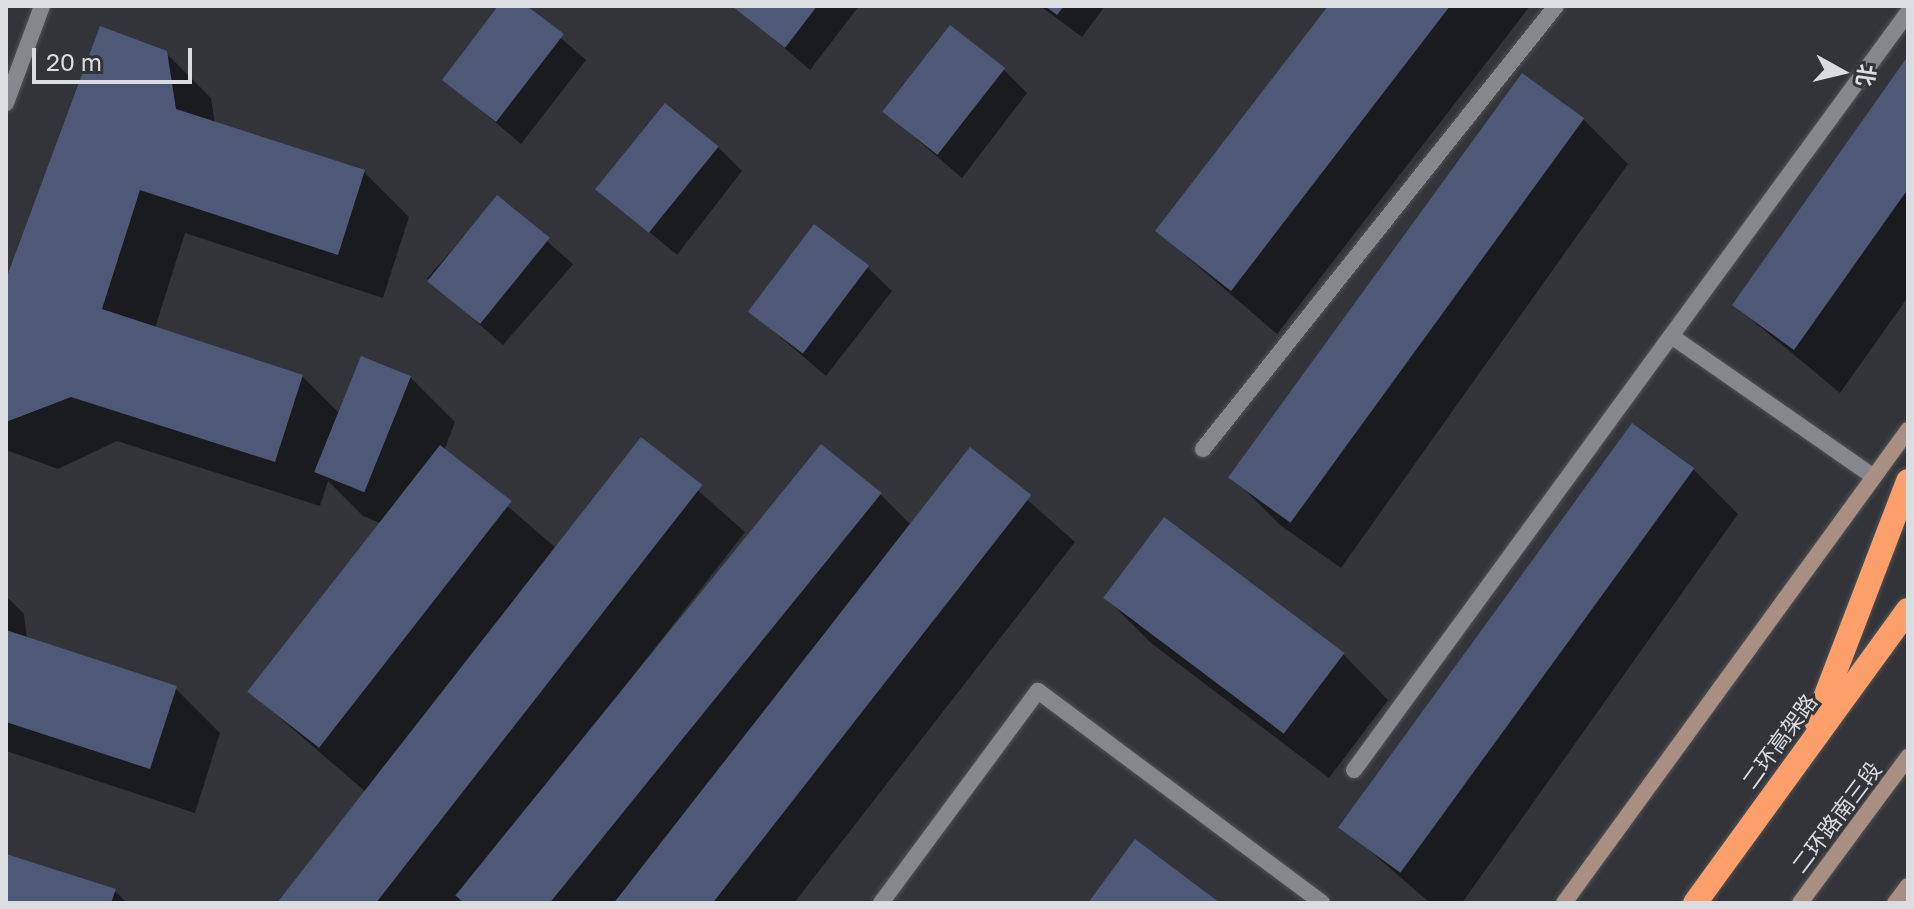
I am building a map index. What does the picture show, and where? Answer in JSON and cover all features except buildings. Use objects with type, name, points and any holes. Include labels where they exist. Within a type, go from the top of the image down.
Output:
[{"type":"highway","points":[[1808,743],[1908,481]]},
{"type":"highway","name":"二环高架路","points":[[1695,903],[1808,743],[1908,610]]},
{"type":"main road","points":[[1564,903],[1908,430]]},
{"type":"main road","name":"二环路南三段","points":[[1800,903],[1908,757]]},
{"type":"main road","points":[[1895,903],[1908,886]]},
{"type":"street","points":[[6,103],[42,6]]},
{"type":"street","points":[[1203,449],[1556,6]]},
{"type":"street","points":[[1354,770],[1908,12]]},
{"type":"street","points":[[1671,336],[1874,477]]},
{"type":"street","points":[[881,903],[1038,691],[1322,903]]}]
